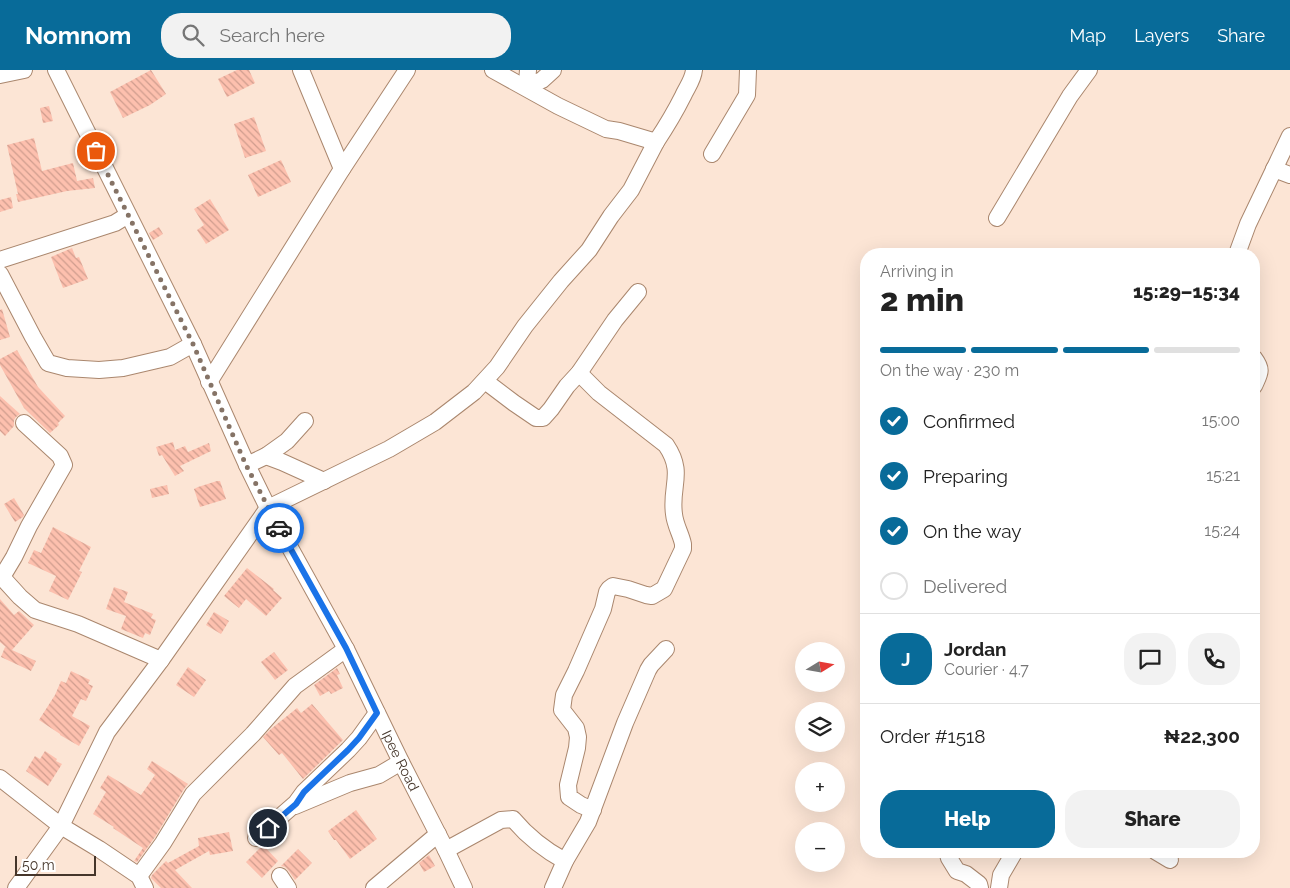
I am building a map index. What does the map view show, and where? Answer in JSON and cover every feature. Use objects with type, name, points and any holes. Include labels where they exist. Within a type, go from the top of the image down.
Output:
[{"type":"street","points":[[0,75],[24,70]]},
{"type":"street","name":"Ipee Road","points":[[56,70],[193,344],[246,465],[346,648],[464,888]]},
{"type":"street","points":[[301,70],[342,169]]},
{"type":"street","points":[[209,382],[342,169],[407,70]]},
{"type":"street","points":[[493,70],[527,80],[533,84],[542,80],[553,70]]},
{"type":"street","points":[[16,888],[61,826],[107,732],[161,660],[268,508],[389,448],[435,422],[474,392],[497,367],[525,326],[561,281],[589,250],[631,190],[656,142],[678,108],[692,80],[694,70]]},
{"type":"street","points":[[712,154],[747,95],[748,70]]},
{"type":"street","points":[[997,218],[1070,96],[1089,70]]},
{"type":"street","points":[[527,80],[564,109],[606,129],[656,142]]},
{"type":"street","points":[[1239,248],[1248,224],[1290,136]]},
{"type":"street","points":[[1274,169],[1290,175]]},
{"type":"street","points":[[0,260],[115,223],[128,216]]},
{"type":"street","points":[[0,274],[48,362],[67,368],[99,370],[123,368],[170,357],[193,344]]},
{"type":"street","points":[[484,381],[536,418],[543,418],[579,373],[615,320],[638,292]]},
{"type":"street","points":[[579,373],[599,393],[666,444],[672,454],[677,470],[674,515],[683,544],[683,550],[664,589],[652,596],[613,586],[609,588],[603,609],[564,695],[562,710],[576,728],[578,737],[568,785],[569,797],[593,810]]},
{"type":"street","points":[[246,465],[266,456],[287,441],[305,421]]},
{"type":"street","points":[[24,423],[60,456],[64,465],[29,526],[14,557],[1,576],[20,597],[36,610],[78,624],[161,660]]},
{"type":"street","points":[[266,456],[324,480]]},
{"type":"street","points":[[0,778],[61,826],[93,845],[142,882],[193,794],[254,734],[295,686],[346,648]]},
{"type":"street","points":[[554,888],[565,860],[588,822],[625,723],[648,670],[666,649]]},
{"type":"street","points":[[256,838],[292,807],[304,792],[334,764],[359,738],[377,713]]},
{"type":"street","points":[[292,807],[350,783],[379,775],[401,762]]},
{"type":"street","points":[[446,850],[501,820],[513,819],[521,829],[547,851],[565,860]]},
{"type":"street","points":[[374,888],[438,834]]},
{"type":"street","points":[[949,858],[957,871],[966,874],[979,884],[980,888]]},
{"type":"street","points":[[999,888],[1001,875],[1011,858]]},
{"type":"building","points":[[151,70],[166,94],[150,105],[123,118],[110,92]]},
{"type":"building","points":[[237,70],[249,70],[255,83],[227,97],[218,79]]},
{"type":"building","points":[[49,106],[53,121],[43,123],[40,108]]},
{"type":"building","points":[[254,117],[266,151],[245,158],[234,124]]},
{"type":"building","points":[[34,138],[42,171],[73,163],[77,181],[93,178],[95,188],[67,191],[18,202],[16,194],[18,194],[7,145]]},
{"type":"building","points":[[281,160],[291,182],[258,197],[248,175]]},
{"type":"building","points":[[11,197],[13,208],[0,212],[0,200]]},
{"type":"building","points":[[210,199],[229,230],[206,244],[197,230],[204,225],[194,209]]},
{"type":"building","points":[[159,227],[163,234],[153,240],[149,233]]},
{"type":"building","points":[[72,248],[76,258],[79,257],[88,279],[63,288],[51,257]]},
{"type":"building","points":[[2,309],[10,337],[0,340],[0,310]]},
{"type":"building","points":[[17,350],[38,387],[65,416],[50,433],[24,408],[0,365],[0,359]]},
{"type":"building","points":[[0,396],[20,414],[14,420],[14,426],[5,436],[0,431]]},
{"type":"building","points":[[173,442],[175,450],[185,446],[188,452],[209,443],[211,451],[180,466],[184,471],[175,476],[162,455],[159,456],[156,447]]},
{"type":"building","points":[[220,481],[226,499],[200,507],[194,489]]},
{"type":"building","points":[[167,485],[169,494],[152,498],[150,489]]},
{"type":"building","points":[[14,498],[24,515],[15,522],[4,504]]},
{"type":"building","points":[[53,527],[91,547],[79,571],[82,572],[68,600],[49,591],[56,576],[28,563],[34,550],[41,553]]},
{"type":"building","points":[[247,568],[274,589],[282,598],[266,616],[246,599],[239,608],[224,596]]},
{"type":"building","points":[[114,587],[128,592],[124,602],[153,614],[151,618],[156,620],[150,635],[145,633],[143,638],[121,629],[126,616],[106,609]]},
{"type":"building","points":[[0,599],[14,615],[19,611],[34,625],[12,650],[36,661],[31,671],[1,657],[5,647],[7,648],[0,642]]},
{"type":"building","points":[[214,612],[229,621],[221,634],[206,625]]},
{"type":"building","points":[[274,652],[288,670],[275,680],[261,662]]},
{"type":"building","points":[[188,667],[206,680],[194,697],[176,685]]},
{"type":"building","points":[[337,668],[340,674],[337,675],[343,688],[331,694],[329,691],[320,696],[314,685]]},
{"type":"building","points":[[71,671],[90,680],[88,684],[93,686],[86,701],[81,699],[72,716],[90,726],[79,746],[39,720],[55,695],[61,681],[66,683]]},
{"type":"building","points":[[312,704],[343,740],[303,779],[282,753],[279,755],[263,737],[297,708],[301,713]]},
{"type":"building","points":[[45,751],[62,764],[48,786],[26,771],[35,756],[40,759]]},
{"type":"building","points":[[152,761],[188,784],[137,862],[134,861],[143,848],[93,814],[106,792],[100,788],[108,775],[141,795],[155,775],[147,769]]},
{"type":"building","points":[[356,810],[377,839],[350,859],[328,831]]},
{"type":"building","points":[[229,832],[233,851],[210,855],[209,851],[175,870],[192,888],[161,888],[151,878],[166,861],[168,863],[199,846],[198,838]]},
{"type":"building","points":[[263,845],[278,861],[262,878],[246,862]]},
{"type":"building","points":[[298,849],[312,863],[295,880],[285,867],[281,866]]},
{"type":"building","points":[[429,855],[435,866],[424,872],[419,863]]},
{"type":"way so far","points":[[96,151],[193,344],[246,465],[279,528]]},
{"type":"route","points":[[268,828],[296,804],[304,792],[348,750],[377,713],[346,648],[279,528]]}]
